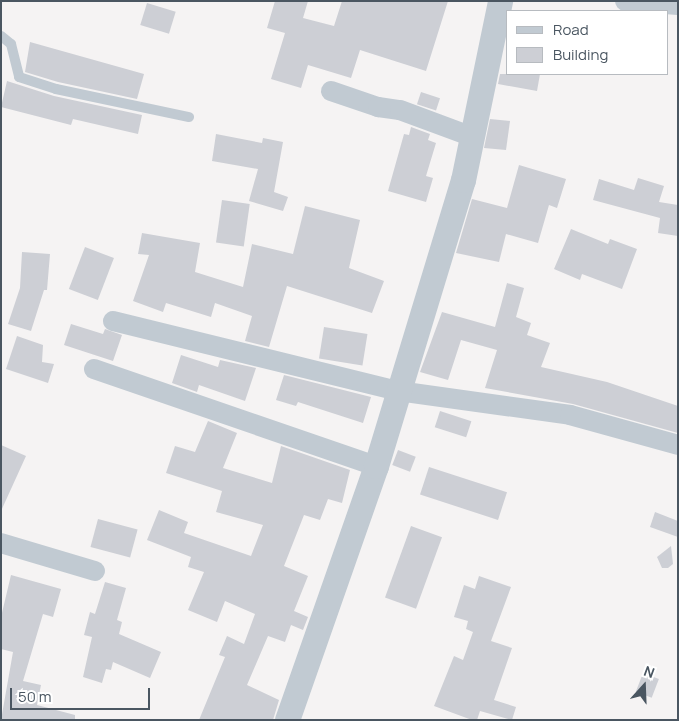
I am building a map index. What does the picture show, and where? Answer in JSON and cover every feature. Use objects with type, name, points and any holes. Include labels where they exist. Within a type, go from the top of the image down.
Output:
[{"type":"street","points":[[287,720],[376,466],[473,137],[500,1]]},
{"type":"street","points":[[625,1],[665,3]]},
{"type":"street","points":[[331,91],[378,107],[400,110],[473,137]]},
{"type":"street","points":[[112,321],[398,391],[570,415],[678,445]]},
{"type":"street","points":[[94,369],[376,466]]},
{"type":"street","points":[[1,543],[95,571]]},
{"type":"lane","points":[[1,36],[11,44],[18,77],[56,89],[188,117]]},
{"type":"building","points":[[275,1],[308,1],[303,18],[334,26],[342,1],[448,1],[426,71],[360,50],[351,78],[308,65],[301,88],[271,79],[285,33],[267,28]]},
{"type":"building","points":[[147,3],[176,12],[169,34],[140,25]]},
{"type":"building","points":[[30,42],[144,74],[137,99],[58,82],[25,72]]},
{"type":"building","points":[[500,74],[540,75],[537,91],[498,84]]},
{"type":"building","points":[[7,81],[54,96],[142,115],[138,134],[73,119],[71,125],[1,107]]},
{"type":"building","points":[[421,92],[440,98],[436,111],[417,104]]},
{"type":"building","points":[[490,119],[510,121],[506,150],[484,148]]},
{"type":"building","points":[[411,127],[430,134],[428,140],[436,143],[426,176],[433,178],[426,202],[388,191],[404,134],[409,135]]},
{"type":"building","points":[[216,134],[262,143],[263,138],[283,142],[274,192],[288,197],[283,211],[249,201],[258,169],[212,161]]},
{"type":"building","points":[[519,165],[566,179],[557,208],[549,205],[538,243],[506,234],[499,262],[456,253],[472,199],[507,208]]},
{"type":"building","points":[[638,178],[664,186],[659,202],[678,205],[678,236],[658,233],[660,218],[593,200],[599,179],[634,190]]},
{"type":"building","points":[[222,200],[250,204],[244,246],[216,243]]},
{"type":"building","points":[[305,206],[360,220],[349,268],[384,281],[372,313],[287,286],[269,347],[245,341],[252,316],[215,303],[211,317],[166,303],[163,312],[133,301],[149,255],[138,254],[142,233],[200,243],[195,272],[243,287],[252,244],[293,254]]},
{"type":"building","points":[[571,229],[608,244],[610,239],[637,249],[622,289],[582,274],[580,280],[554,269]]},
{"type":"building","points":[[85,247],[114,258],[98,300],[69,289]]},
{"type":"building","points":[[22,252],[50,254],[47,290],[44,290],[31,331],[8,324],[20,288]]},
{"type":"building","points":[[507,283],[524,288],[516,317],[531,323],[527,335],[550,343],[541,367],[607,382],[678,406],[678,433],[573,404],[485,388],[497,350],[461,340],[448,380],[420,372],[442,312],[495,327]]},
{"type":"building","points":[[71,324],[103,334],[105,329],[122,335],[113,361],[64,345]]},
{"type":"building","points":[[324,327],[367,334],[362,365],[319,359]]},
{"type":"building","points":[[17,336],[43,345],[42,362],[54,364],[48,383],[6,369]]},
{"type":"building","points":[[181,355],[218,367],[220,360],[256,368],[245,401],[199,385],[197,392],[172,383]]},
{"type":"building","points":[[284,375],[371,397],[363,423],[298,402],[296,406],[276,400]]},
{"type":"building","points":[[440,411],[471,421],[466,437],[435,427]]},
{"type":"building","points":[[208,421],[237,433],[223,468],[272,483],[281,446],[350,470],[342,503],[328,499],[320,520],[304,515],[284,566],[308,576],[294,611],[308,617],[303,630],[291,625],[285,642],[268,636],[247,685],[279,700],[273,720],[199,720],[225,657],[219,655],[227,636],[244,644],[255,614],[225,601],[217,622],[188,610],[204,572],[188,567],[191,557],[147,540],[159,510],[188,522],[184,533],[251,556],[263,525],[216,512],[222,491],[166,473],[175,446],[195,452]]},
{"type":"building","points":[[1,445],[26,456],[1,511]]},
{"type":"building","points":[[398,450],[416,457],[410,472],[392,465]]},
{"type":"building","points":[[429,467],[507,492],[498,520],[420,495]]},
{"type":"building","points":[[655,512],[678,521],[678,537],[650,527]]},
{"type":"building","points":[[98,519],[138,530],[130,558],[90,547]]},
{"type":"building","points":[[411,526],[442,537],[416,609],[385,597]]},
{"type":"building","points":[[671,546],[673,564],[668,568],[662,568],[657,557]]},
{"type":"building","points":[[11,575],[61,589],[53,617],[43,614],[23,681],[41,685],[37,705],[75,715],[75,720],[1,720],[13,652],[1,649],[1,617]]},
{"type":"building","points":[[479,576],[511,587],[491,641],[512,648],[494,700],[516,707],[512,720],[480,711],[477,720],[472,720],[434,706],[454,656],[463,660],[473,632],[466,629],[468,621],[454,617],[464,585],[475,589]]},
{"type":"building","points":[[105,582],[126,588],[117,620],[122,622],[119,634],[161,652],[150,678],[113,662],[111,670],[106,669],[102,683],[83,677],[92,637],[84,635],[90,612],[95,614]]},
{"type":"building","points":[[643,673],[659,679],[652,698],[636,692]]}]
